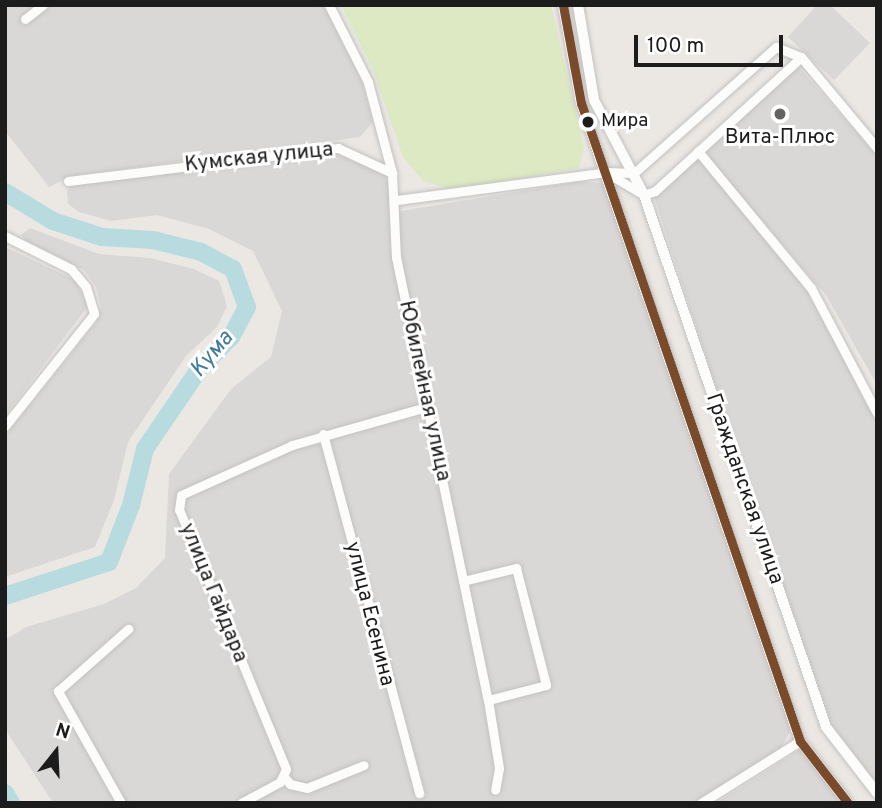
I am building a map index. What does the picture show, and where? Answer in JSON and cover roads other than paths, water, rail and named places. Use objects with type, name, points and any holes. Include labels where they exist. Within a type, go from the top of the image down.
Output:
[{"type":"street","points":[[25,19],[43,5]]},
{"type":"street","points":[[329,5],[368,82],[393,173]]},
{"type":"street","name":"Гражданская улица","points":[[563,5],[581,103],[800,741],[848,803]]},
{"type":"street","name":"Гражданская улица","points":[[578,5],[594,100],[644,195],[826,727],[877,793]]},
{"type":"street","points":[[397,200],[606,172],[634,173],[776,47],[801,57],[877,148]]},
{"type":"street","points":[[606,172],[644,195],[655,191],[801,57]]},
{"type":"street","name":"Кумская улица","points":[[68,181],[338,148],[393,173]]},
{"type":"street","points":[[698,151],[811,288],[877,413]]},
{"type":"street","name":"Юбилейная улица","points":[[393,173],[397,200],[396,257],[488,700],[499,768],[495,790]]},
{"type":"street","points":[[5,236],[71,269],[86,287],[94,314],[5,426]]},
{"type":"street","name":"улица Гайдара","points":[[285,778],[286,769],[178,503],[185,489],[323,434],[426,407]]},
{"type":"street","name":"улица Есенина","points":[[323,434],[419,793]]},
{"type":"street","points":[[463,581],[516,568],[546,685],[488,700]]},
{"type":"street","points":[[121,803],[58,691],[128,629]]},
{"type":"street","points":[[701,803],[800,741]]},
{"type":"street","points":[[241,803],[285,778],[290,784],[307,788],[364,765]]},
{"type":"waterway","name":"Кума","points":[[5,192],[53,221],[102,237],[153,240],[201,252],[233,269],[247,307],[231,337],[200,368],[145,449],[131,505],[109,562],[5,596]]},
{"type":"waterway","name":"Кума","points":[[5,793],[11,803]]},
{"type":"place","name":"Вита-Плюс","points":[[780,114]]},
{"type":"place","name":"Мира","points":[[588,122]]}]
